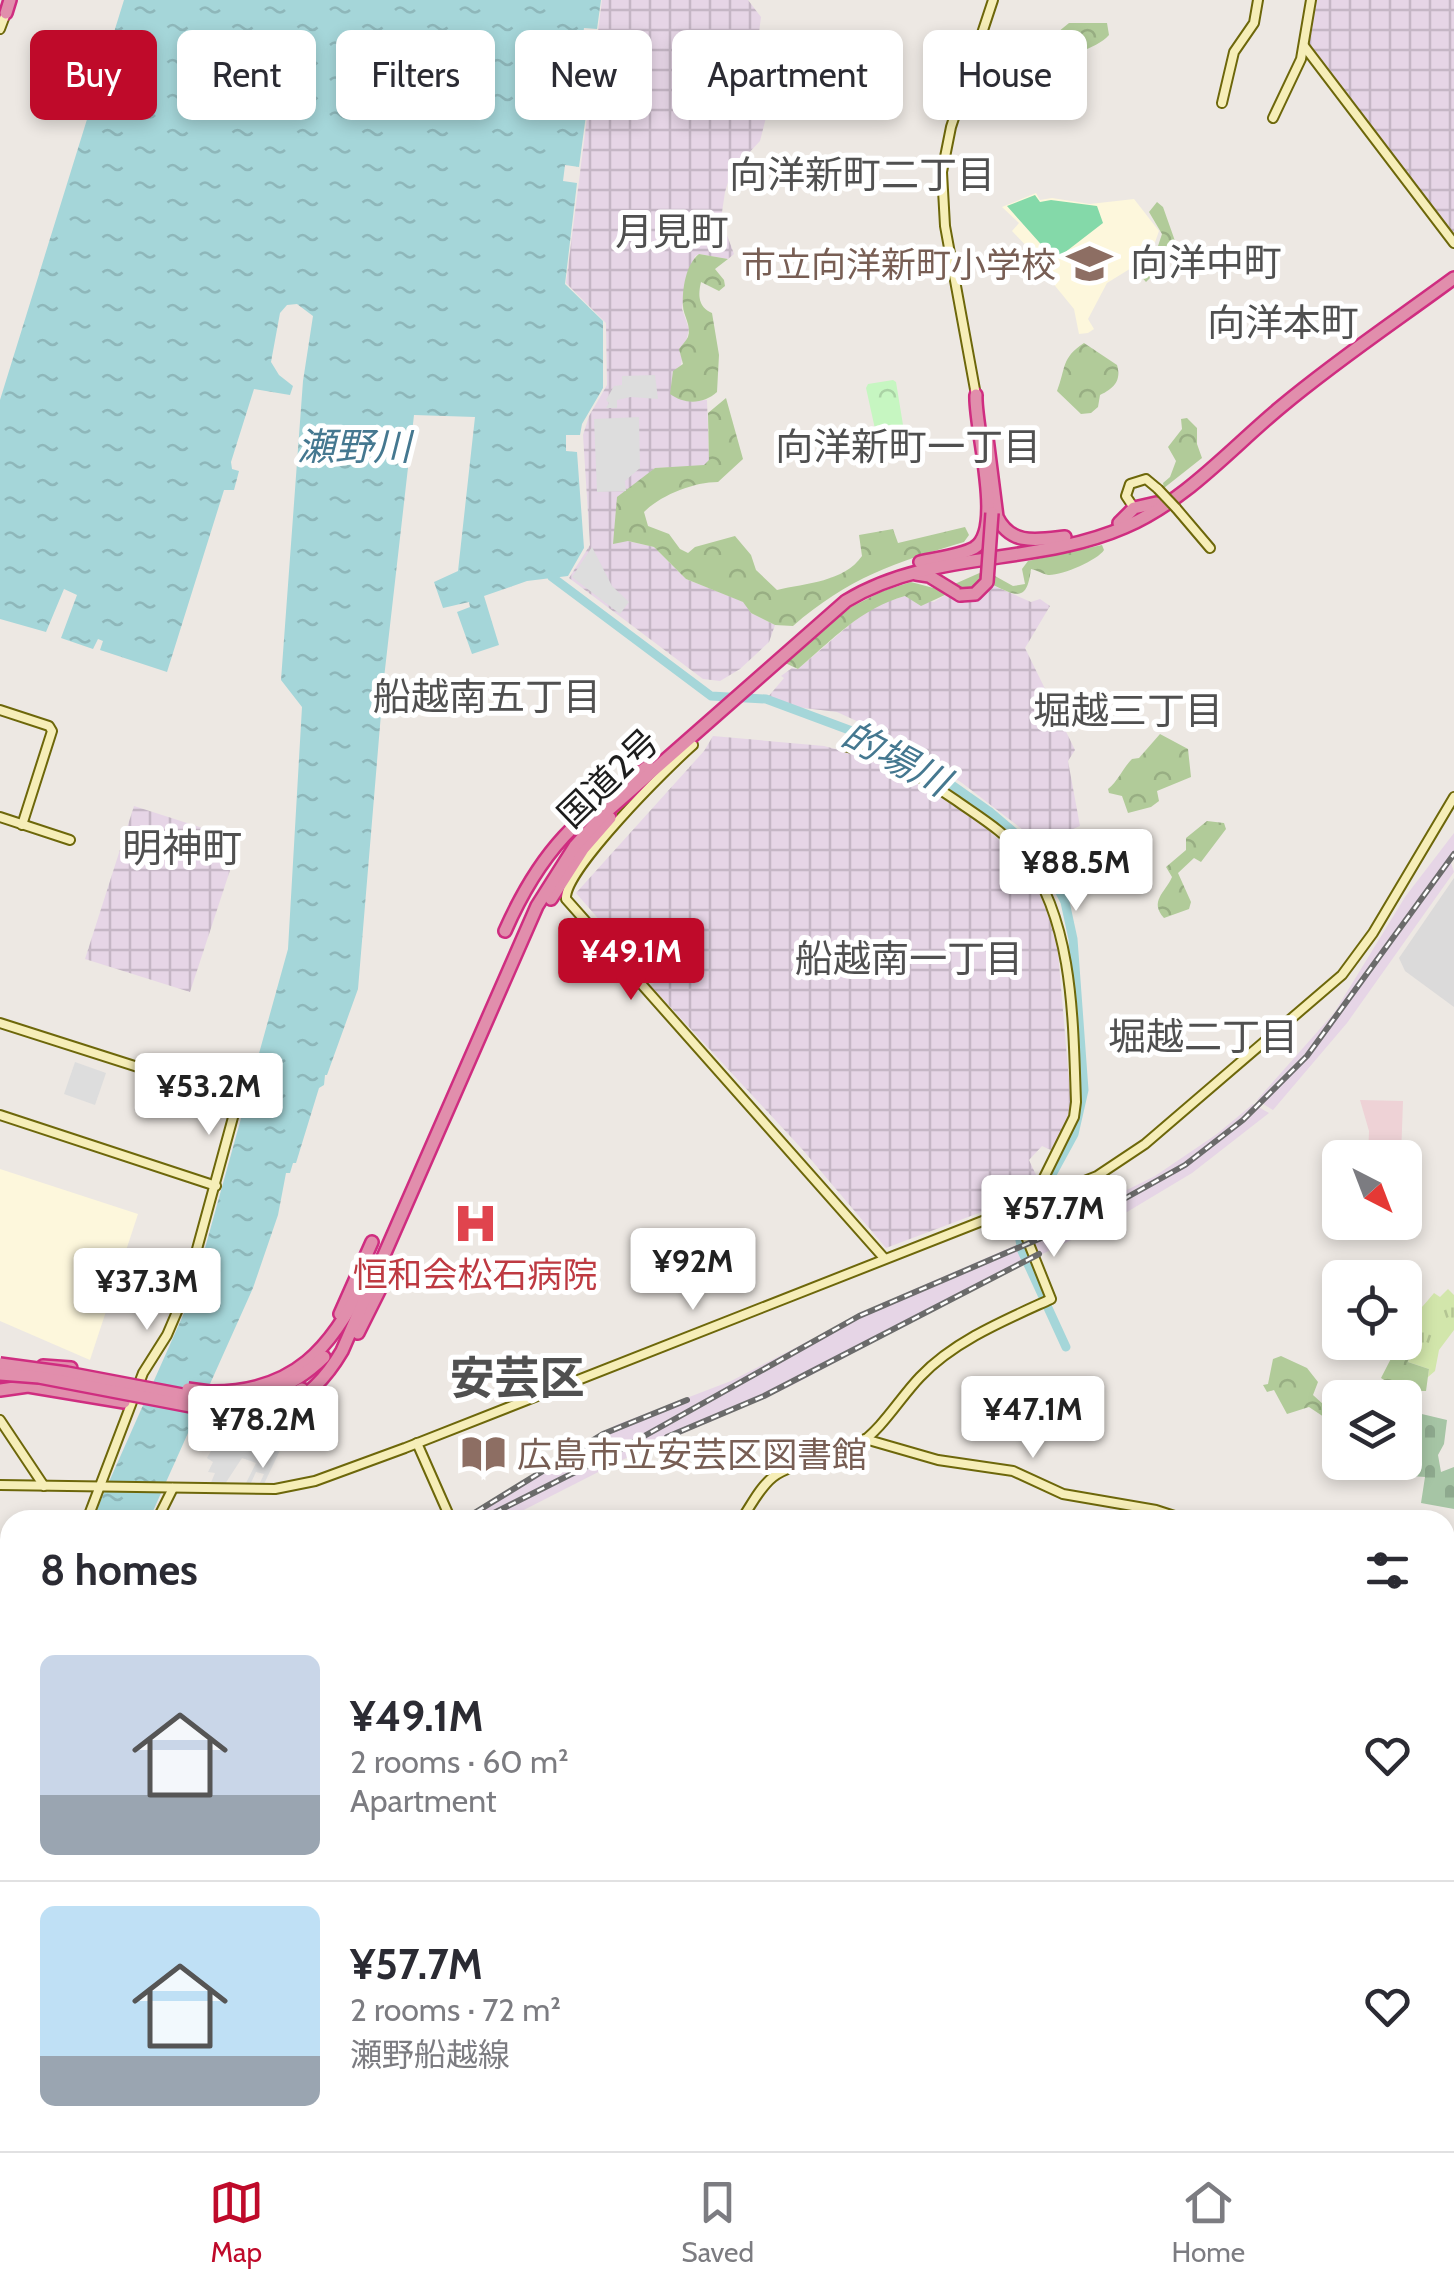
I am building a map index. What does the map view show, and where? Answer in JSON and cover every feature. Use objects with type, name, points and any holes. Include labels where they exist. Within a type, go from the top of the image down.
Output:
[{"type":"highway","name":"国道2号","points":[[792,640],[855,595],[883,582],[924,568],[1096,538],[1147,517],[1454,268]]},
{"type":"highway","name":"国道2号","points":[[313,1375],[345,1328],[376,1244],[515,936],[574,846],[632,785],[850,591],[911,565],[1066,537],[1119,523],[1302,381],[1454,278]]},
{"type":"highway","points":[[855,595],[918,574],[945,580],[960,595],[975,594],[987,582],[992,513],[976,395]]},
{"type":"highway","points":[[976,395],[991,457],[1001,525],[1022,539],[1066,537]]},
{"type":"highway","points":[[911,565],[968,550],[985,535],[987,494],[976,395]]},
{"type":"highway","points":[[1119,523],[1134,508],[1157,496]]},
{"type":"highway","points":[[945,580],[966,565],[1018,553]]},
{"type":"highway","points":[[552,900],[632,785]]},
{"type":"highway","points":[[515,936],[525,886],[550,850],[583,814],[632,785]]},
{"type":"highway","name":"国道2号","points":[[313,1375],[352,1328],[515,936]]},
{"type":"highway","points":[[0,1390],[28,1386],[124,1402],[206,1404],[242,1390],[313,1375],[343,1364],[383,1283]]},
{"type":"highway","points":[[0,1362],[69,1370]]},
{"type":"highway","points":[[0,1374],[36,1366],[69,1370],[235,1410],[262,1406],[294,1394],[313,1375]]},
{"type":"highway","points":[[0,1374],[206,1404]]},
{"type":"street","points":[[976,395],[945,226],[942,172],[951,127],[993,0]]},
{"type":"street","points":[[1222,103],[1234,52],[1254,23],[1258,0]]},
{"type":"street","points":[[1272,118],[1304,46],[1312,0]]},
{"type":"street","points":[[0,29],[8,6]]},
{"type":"street","points":[[1304,46],[1454,243]]},
{"type":"street","points":[[1134,508],[1126,496],[1130,484],[1146,479],[1157,496],[1176,508],[1210,548]]},
{"type":"street","points":[[0,710],[49,726],[52,731],[22,824]]},
{"type":"street","points":[[693,744],[588,856],[568,884],[566,899],[884,1258]]},
{"type":"street","points":[[749,1510],[774,1476],[835,1458],[866,1439],[918,1378],[948,1354],[1050,1299],[1022,1232],[1066,1134],[1076,1102],[1064,945],[1052,904],[1024,856],[988,823],[946,794],[878,756],[844,746]]},
{"type":"street","points":[[0,1484],[286,1488],[417,1443],[1097,1176],[1145,1144],[1342,976],[1372,934],[1454,797]]},
{"type":"street","points":[[0,818],[70,840]]},
{"type":"street","points":[[0,1023],[238,1099],[185,1294],[167,1335],[143,1373],[105,1486],[92,1510]]},
{"type":"street","points":[[0,1116],[216,1186]]},
{"type":"street","points":[[0,1420],[44,1486]]},
{"type":"street","points":[[866,1439],[938,1460],[1012,1471],[1063,1494],[1156,1510]]},
{"type":"street","points":[[417,1443],[447,1510]]},
{"type":"street","points":[[161,1510],[169,1488]]},
{"type":"shaded area","points":[[602,0],[748,0],[761,17],[759,30],[672,30],[672,120],[765,120],[760,141],[731,172],[725,192],[721,219],[734,254],[728,259],[695,256],[686,279],[682,309],[689,329],[680,368],[688,401],[707,400],[709,460],[704,466],[655,468],[622,496],[628,541],[654,547],[686,579],[744,602],[751,613],[775,625],[769,642],[740,669],[720,681],[703,679],[569,578],[590,545],[583,435],[607,385],[606,323],[566,283],[587,120],[652,120],[652,30],[598,30]]},
{"type":"shaded area","points":[[1316,0],[1454,0],[1454,238],[1311,52],[1308,42]]},
{"type":"shaded area","name":"市立向洋新町小学校","points":[[1036,193],[1040,200],[1090,204],[1134,199],[1159,231],[1153,248],[1141,262],[1107,283],[1088,319],[1094,329],[1088,333],[1079,334],[1074,309],[1038,265],[1041,261],[1012,231],[1019,223],[1002,207]]},
{"type":"shaded area","points":[[655,375],[658,399],[631,397],[617,400],[617,408],[606,408],[614,386],[622,385],[622,376]]},
{"type":"shaded area","points":[[639,417],[640,468],[625,481],[626,491],[597,492],[594,419]]},
{"type":"shaded area","points":[[592,547],[612,586],[629,602],[620,614],[572,577]]},
{"type":"shaded area","points":[[992,585],[1031,602],[1040,599],[1050,606],[1025,648],[1075,750],[1068,761],[1080,826],[1040,843],[896,739],[837,712],[796,707],[768,697],[784,678],[781,676],[792,668],[798,669],[880,603],[906,596],[934,602],[947,594],[978,599]]},
{"type":"shaded area","points":[[713,736],[824,746],[877,760],[977,819],[1026,866],[1045,898],[1056,929],[1071,1104],[1064,1132],[1053,1151],[1042,1146],[1029,1160],[1036,1175],[1021,1197],[886,1248],[802,1149],[651,986],[654,983],[576,893],[704,751]]},
{"type":"shaded area","points":[[134,806],[240,840],[190,992],[85,959]]},
{"type":"shaded area","points":[[1454,833],[1454,855],[1450,860],[1454,872],[1347,1023],[1273,1110],[1257,1100],[1334,1013],[1405,897]]},
{"type":"shaded area","points":[[1454,878],[1454,1007],[1405,971],[1399,958]]},
{"type":"shaded area","points":[[75,1062],[106,1073],[95,1105],[64,1094]]},
{"type":"shaded area","points":[[1360,1100],[1403,1101],[1402,1140],[1369,1140]]},
{"type":"shaded area","points":[[1253,1104],[1269,1113],[1192,1173],[1117,1218],[1030,1260],[1022,1242],[1155,1176]]},
{"type":"shaded area","points":[[0,1169],[138,1214],[90,1360],[0,1321]]},
{"type":"shaded area","points":[[1016,1245],[1024,1262],[789,1387],[622,1460],[524,1510],[475,1510],[616,1425],[731,1381],[878,1305]]},
{"type":"shaded area","points":[[249,1428],[283,1444],[264,1484],[259,1485],[264,1474],[256,1472],[250,1485],[245,1485],[256,1463],[242,1458],[225,1484],[210,1485],[215,1473],[208,1472],[213,1462],[207,1458],[215,1444],[222,1447],[233,1429]]},
{"type":"green space","points":[[1069,23],[1107,23],[1109,35],[1087,49],[1087,30],[1060,30]]},
{"type":"green space","points":[[1035,195],[1040,202],[1097,206],[1103,223],[1055,260],[1007,206]]},
{"type":"green space","points":[[1157,202],[1163,207],[1175,241],[1165,263],[1146,282],[1138,273],[1156,252],[1162,234],[1149,212]]},
{"type":"green space","points":[[699,254],[728,259],[715,269],[725,286],[719,291],[701,282],[699,291],[702,304],[712,313],[719,355],[717,392],[700,401],[688,401],[670,394],[673,371],[683,364],[679,349],[689,333],[683,306],[684,285]]},
{"type":"green space","points":[[1084,343],[1117,365],[1118,376],[1112,387],[1100,395],[1098,407],[1081,414],[1057,391],[1068,359]]},
{"type":"green space","points":[[893,380],[904,431],[877,438],[866,388],[868,384]]},
{"type":"green space","points":[[726,398],[743,459],[718,482],[678,491],[644,512],[648,526],[669,534],[680,549],[688,553],[695,547],[735,536],[751,555],[756,570],[777,590],[824,580],[854,565],[862,556],[859,535],[893,529],[898,543],[965,527],[969,535],[964,542],[853,584],[793,626],[775,625],[751,613],[743,602],[686,579],[654,547],[628,541],[613,544],[617,497],[655,468],[704,465],[709,460],[708,413]]},
{"type":"green space","points":[[1187,418],[1197,428],[1202,458],[1164,488],[1176,461],[1168,447],[1182,429],[1181,419]]},
{"type":"green space","points":[[1102,545],[1104,550],[1100,554],[1070,570],[1048,575],[1031,569],[1027,587],[1020,594],[993,585],[972,600],[947,594],[921,606],[905,596],[889,601],[848,626],[798,669],[783,662],[839,613],[883,591],[911,582],[941,590],[993,567],[995,576],[1013,586],[1025,584],[1022,569],[1028,561]]},
{"type":"green space","points":[[1160,734],[1188,749],[1191,777],[1157,791],[1159,801],[1151,807],[1128,813],[1122,796],[1109,793],[1108,789],[1132,759],[1139,758]]},
{"type":"green space","points":[[1207,821],[1224,823],[1226,829],[1201,862],[1194,858],[1178,873],[1191,902],[1189,909],[1164,918],[1158,902],[1172,877],[1166,867],[1186,850],[1186,838]]},
{"type":"green space","points":[[1448,1289],[1454,1295],[1454,1330],[1439,1350],[1435,1371],[1428,1377],[1429,1369],[1408,1362],[1422,1360],[1422,1308],[1434,1293],[1440,1297]]},
{"type":"green space","points":[[1281,1356],[1307,1368],[1318,1382],[1313,1395],[1322,1403],[1322,1416],[1309,1407],[1287,1414],[1274,1390],[1267,1392],[1263,1385],[1268,1384],[1273,1359]]},
{"type":"green space","points":[[1390,1360],[1409,1360],[1429,1369],[1426,1391],[1422,1391],[1422,1380],[1381,1378]]},
{"type":"green space","points":[[1422,1414],[1447,1420],[1444,1444],[1438,1455],[1441,1472],[1454,1467],[1454,1509],[1421,1503],[1425,1477]]},
{"type":"water","name":"瀬野川","points":[[124,0],[601,0],[597,29],[515,30],[515,120],[585,120],[579,167],[565,165],[563,181],[577,183],[565,284],[603,321],[603,388],[582,424],[580,435],[566,435],[566,451],[577,452],[584,548],[568,576],[527,581],[484,596],[499,645],[472,654],[457,612],[470,607],[469,602],[443,608],[434,582],[458,571],[475,417],[414,415],[384,678],[358,989],[324,1085],[319,1088],[296,1163],[286,1173],[278,1215],[253,1288],[153,1510],[96,1510],[192,1295],[288,949],[302,707],[281,680],[303,381],[313,316],[297,304],[287,305],[280,313],[271,362],[293,386],[290,395],[254,389],[231,462],[232,469],[239,471],[234,490],[224,490],[167,672],[100,650],[103,641],[98,639],[93,649],[61,638],[77,595],[64,589],[46,632],[0,619],[0,400],[87,120],[157,120],[157,30],[115,30]]},
{"type":"waterway","name":"的場川","points":[[552,577],[711,696],[766,699],[860,734],[939,776],[1028,844],[1049,871],[1065,902],[1073,939],[1084,1090],[1074,1134],[1019,1235],[1022,1251],[1066,1347]]},
{"type":"railway","points":[[500,1510],[621,1449],[859,1316],[1097,1214],[1185,1165],[1243,1120],[1307,1056],[1454,854]]},
{"type":"railway","points":[[667,1437],[764,1396],[1039,1254]]},
{"type":"railway","points":[[479,1510],[603,1434],[687,1400]]},
{"type":"place","name":"市立向洋新町小学校","points":[[1089,264]]},
{"type":"place","name":"恒和会松石病院","points":[[475,1224]]},
{"type":"place","name":"広島市立安芸区図書館","points":[[484,1454]]},
{"type":"district","name":"向洋新町二丁目","points":[[862,174]]},
{"type":"district","name":"月見町","points":[[672,231]]},
{"type":"district","name":"向洋中町","points":[[1206,262]]},
{"type":"district","name":"向洋本町","points":[[1283,322]]},
{"type":"district","name":"向洋新町一丁目","points":[[908,446]]},
{"type":"district","name":"船越南五丁目","points":[[487,696]]},
{"type":"district","name":"堀越三丁目","points":[[1128,710]]},
{"type":"district","name":"明神町","points":[[182,847]]},
{"type":"district","name":"船越南一丁目","points":[[909,958]]},
{"type":"district","name":"堀越二丁目","points":[[1203,1036]]},
{"type":"district","name":"安芸区","points":[[517,1378]]}]
